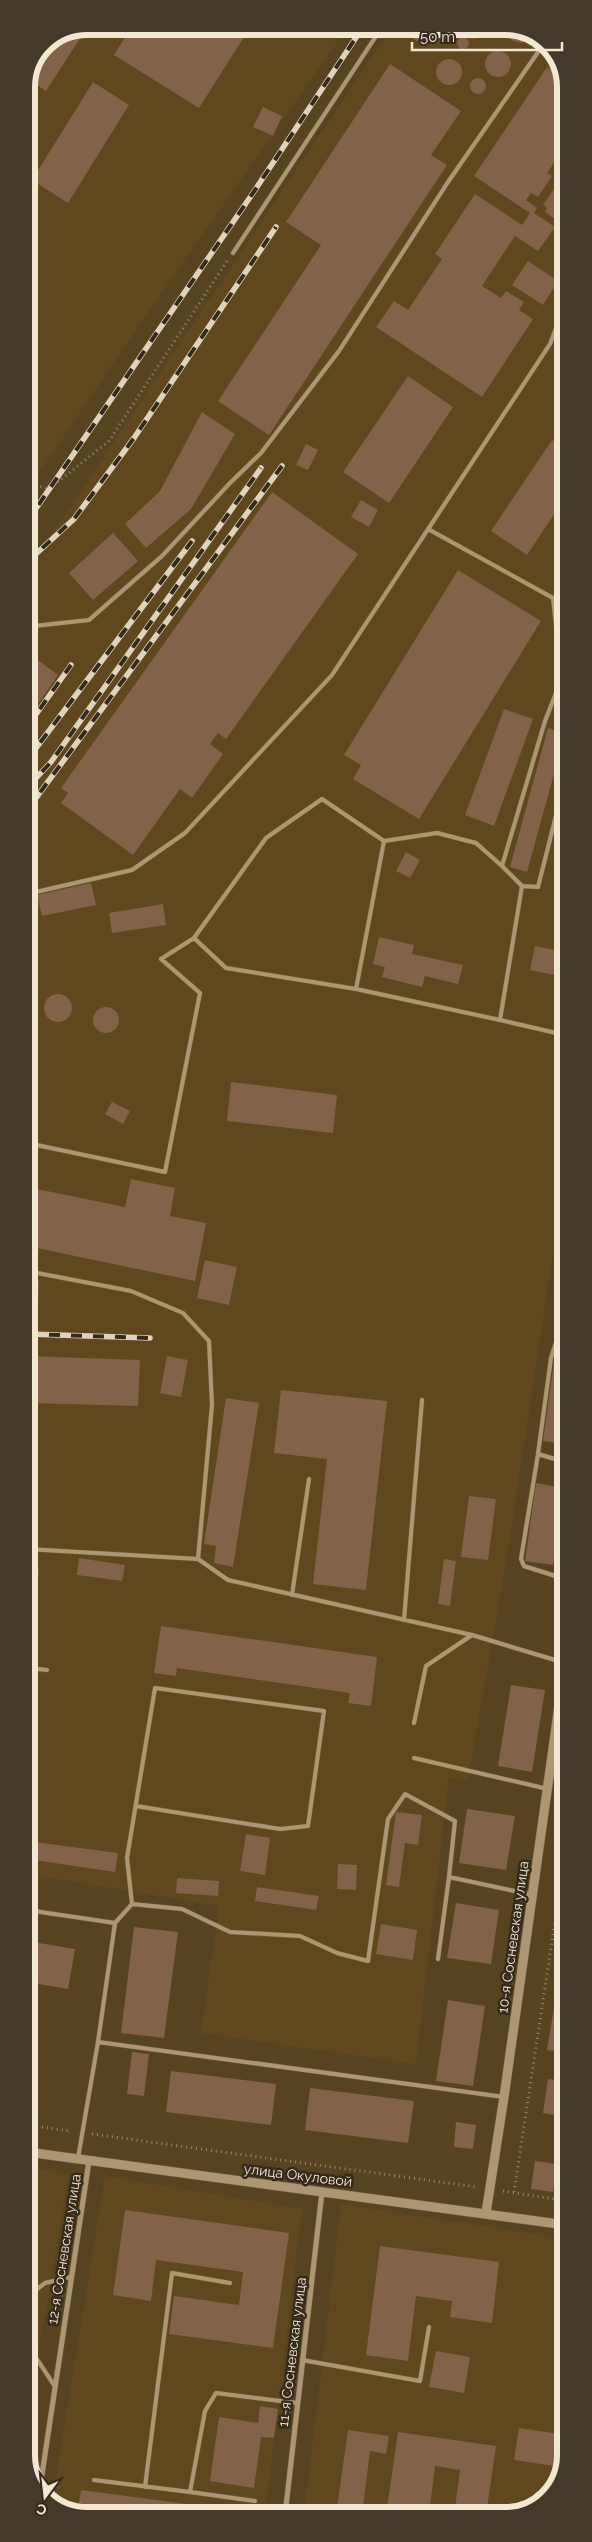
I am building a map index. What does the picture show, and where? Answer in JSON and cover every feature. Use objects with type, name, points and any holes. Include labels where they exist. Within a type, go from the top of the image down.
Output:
[{"type":"street","name":"10-я Сосневская улица","points":[[486,2213],[557,1722]]},
{"type":"street","name":"улица Окуловой","points":[[35,2153],[557,2224]]},
{"type":"street","name":"12-я Сосневская улица","points":[[42,2472],[70,2277],[89,2162]]},
{"type":"street","name":"11-я Сосневская улица","points":[[286,2507],[322,2192]]},
{"type":"lane","points":[[233,252],[377,35]]},
{"type":"lane","points":[[35,626],[89,620],[162,556],[230,483],[261,453],[339,351],[448,182],[540,49]]},
{"type":"lane","points":[[35,892],[132,870],[185,833],[332,674],[550,344],[557,326]]},
{"type":"lane","points":[[428,529],[553,598],[557,634]]},
{"type":"lane","points":[[502,866],[545,721],[557,691]]},
{"type":"lane","points":[[35,1145],[165,1172],[200,993],[161,958],[194,938],[266,838],[322,799],[384,840],[437,833],[476,843],[522,886],[538,887],[557,812]]},
{"type":"lane","points":[[356,989],[384,840]]},
{"type":"lane","points":[[500,1020],[522,886]]},
{"type":"lane","points":[[194,938],[226,968],[356,989],[557,1033]]},
{"type":"lane","points":[[35,1273],[130,1291],[182,1314],[209,1341],[212,1405],[198,1559]]},
{"type":"lane","points":[[557,1342],[551,1358],[521,1559],[524,1566],[557,1576]]},
{"type":"lane","points":[[404,1620],[422,1400]]},
{"type":"lane","points":[[538,1454],[557,1460]]},
{"type":"lane","points":[[292,1595],[309,1479]]},
{"type":"lane","points":[[35,1549],[198,1559],[228,1580],[472,1635],[557,1661]]},
{"type":"lane","points":[[414,1723],[426,1666],[472,1635]]},
{"type":"lane","points":[[35,1669],[47,1670]]},
{"type":"lane","points":[[78,2160],[98,2042],[115,1923],[132,1904],[127,1858],[155,1688],[324,1710],[308,1826],[280,1829],[136,1806]]},
{"type":"lane","points":[[414,1758],[548,1789]]},
{"type":"lane","points":[[132,1904],[182,1909],[230,1932],[300,1936],[337,1953],[368,1961],[388,1819],[405,1794],[455,1821],[438,1959]]},
{"type":"lane","points":[[449,1878],[533,1895]]},
{"type":"lane","points":[[35,1911],[115,1923]]},
{"type":"lane","points":[[98,2042],[504,2097]]},
{"type":"lane","points":[[144,2487],[172,2272],[230,2283]]},
{"type":"lane","points":[[35,2291],[45,2283],[70,2277]]},
{"type":"lane","points":[[302,2360],[420,2381],[429,2327]]},
{"type":"lane","points":[[35,2356],[54,2385]]},
{"type":"lane","points":[[190,2492],[205,2410],[216,2393],[297,2403]]},
{"type":"lane","points":[[94,2480],[255,2501]]},
{"type":"path","points":[[35,485],[49,489],[109,440],[233,252]]},
{"type":"path","points":[[514,2192],[557,1913]]},
{"type":"path","points":[[35,2126],[489,2188],[557,2199]]},
{"type":"shaded area","points":[[87,35],[342,35],[151,308],[35,479],[35,87],[39,67],[44,58],[50,50],[67,39]]},
{"type":"shaded area","points":[[387,35],[508,35],[525,39],[539,48],[553,67],[557,87],[557,1228],[506,1563],[468,1780],[449,1778],[416,2064],[201,2033],[219,1906],[35,1875],[35,560]]},
{"type":"shaded area","points":[[35,2168],[69,2174],[35,2372]]},
{"type":"shaded area","points":[[105,2176],[302,2209],[266,2507],[77,2506],[70,2504],[70,2472],[57,2472]]},
{"type":"shaded area","points":[[341,2204],[557,2238],[557,2455],[553,2475],[544,2489],[525,2503],[505,2507],[305,2507]]},
{"type":"building","points":[[126,35],[245,35],[199,108],[114,55]]},
{"type":"building","points":[[430,35],[427,39],[417,41],[410,36]]},
{"type":"building","points":[[442,35],[454,35],[448,41]]},
{"type":"building","points":[[467,35],[477,35],[472,39]]},
{"type":"building","points":[[508,35],[527,40],[522,43],[513,41]]},
{"type":"building","points":[[82,36],[46,91],[35,84],[39,67],[44,58],[58,44],[67,39]]},
{"type":"building","points":[[463,37],[469,43],[463,49],[457,43]]},
{"type":"building","points":[[498,51],[507,55],[511,64],[507,73],[498,77],[489,73],[485,64],[489,55]]},
{"type":"building","points":[[449,59],[458,63],[462,72],[458,81],[449,85],[440,81],[436,72],[440,63]]},
{"type":"building","points":[[390,64],[461,111],[431,155],[447,165],[269,435],[218,401],[321,245],[286,222]]},
{"type":"building","points":[[547,67],[554,72],[557,87],[557,159],[547,173],[552,176],[538,197],[531,193],[526,200],[537,208],[534,213],[555,227],[538,251],[515,236],[482,286],[501,298],[506,291],[524,302],[519,310],[533,319],[482,397],[376,327],[394,301],[408,310],[442,259],[435,254],[475,194],[522,225],[530,213],[474,176]]},
{"type":"building","points":[[478,78],[486,86],[478,94],[470,86]]},
{"type":"building","points":[[93,82],[129,105],[68,203],[35,182],[35,175]]},
{"type":"building","points":[[263,107],[282,116],[273,136],[253,127]]},
{"type":"building","points":[[557,185],[557,220],[545,212],[547,208],[543,205]]},
{"type":"building","points":[[528,261],[557,280],[543,305],[512,285]]},
{"type":"building","points":[[408,376],[453,407],[389,503],[343,472]]},
{"type":"building","points":[[202,412],[235,434],[191,509],[146,548],[125,524],[160,491]]},
{"type":"building","points":[[552,440],[557,443],[557,510],[527,555],[491,531]]},
{"type":"building","points":[[306,444],[318,450],[308,470],[296,465]]},
{"type":"building","points":[[272,492],[358,554],[226,739],[218,733],[210,744],[223,754],[192,798],[180,789],[133,855],[61,803],[68,793],[61,788]]},
{"type":"building","points":[[361,500],[378,510],[369,527],[351,517]]},
{"type":"building","points":[[113,533],[138,561],[93,600],[69,573]]},
{"type":"building","points":[[458,570],[541,621],[419,819],[353,779],[361,765],[344,755]]},
{"type":"building","points":[[35,658],[58,675],[35,708]]},
{"type":"building","points":[[504,709],[533,719],[494,826],[465,815]]},
{"type":"building","points":[[548,728],[557,731],[557,763],[527,872],[510,867]]},
{"type":"building","points":[[406,852],[420,860],[410,878],[396,871]]},
{"type":"building","points":[[91,883],[96,905],[42,916],[37,895]]},
{"type":"building","points":[[163,904],[166,925],[112,933],[109,913]]},
{"type":"building","points":[[379,937],[414,945],[412,954],[463,965],[458,984],[425,976],[422,987],[382,977],[385,967],[373,964]]},
{"type":"building","points":[[535,946],[557,950],[557,975],[530,970]]},
{"type":"building","points":[[58,994],[68,998],[72,1008],[68,1018],[58,1022],[48,1018],[44,1008],[48,998]]},
{"type":"building","points":[[106,1007],[115,1011],[119,1020],[115,1029],[106,1033],[97,1029],[93,1020],[97,1011]]},
{"type":"building","points":[[231,1082],[337,1095],[333,1133],[227,1121]]},
{"type":"building","points":[[112,1102],[130,1111],[123,1124],[105,1114]]},
{"type":"building","points":[[131,1179],[175,1188],[170,1216],[206,1223],[195,1281],[35,1248],[35,1189],[125,1207]]},
{"type":"building","points":[[205,1260],[237,1267],[229,1305],[197,1298]]},
{"type":"building","points":[[35,1281],[39,1281],[37,1326],[35,1326]]},
{"type":"building","points":[[35,1356],[140,1360],[138,1406],[35,1403]]},
{"type":"building","points":[[167,1356],[188,1360],[181,1397],[160,1393]]},
{"type":"building","points":[[554,1361],[557,1362],[557,1443],[543,1441]]},
{"type":"building","points":[[281,1390],[387,1401],[366,1590],[313,1584],[327,1459],[274,1453]]},
{"type":"building","points":[[226,1398],[259,1403],[233,1567],[214,1563],[216,1546],[204,1544]]},
{"type":"building","points":[[536,1483],[557,1487],[557,1537],[553,1565],[525,1561]]},
{"type":"building","points":[[469,1496],[496,1499],[488,1560],[461,1557]]},
{"type":"building","points":[[79,1558],[125,1565],[122,1581],[77,1575]]},
{"type":"building","points":[[444,1559],[456,1561],[450,1606],[438,1604]]},
{"type":"building","points":[[35,1569],[39,1569],[35,1605]]},
{"type":"building","points":[[161,1626],[377,1657],[371,1706],[348,1703],[350,1693],[177,1668],[176,1676],[154,1673]]},
{"type":"building","points":[[511,1685],[545,1690],[532,1772],[498,1766]]},
{"type":"building","points":[[467,1809],[515,1816],[506,1870],[459,1863]]},
{"type":"building","points":[[396,1812],[422,1815],[418,1845],[405,1843],[399,1887],[386,1885]]},
{"type":"building","points":[[246,1834],[270,1838],[265,1875],[240,1871]]},
{"type":"building","points":[[35,1842],[118,1853],[115,1872],[35,1860]]},
{"type":"building","points":[[338,1864],[357,1865],[356,1890],[337,1889]]},
{"type":"building","points":[[177,1878],[219,1881],[218,1896],[176,1893]]},
{"type":"building","points":[[257,1887],[319,1896],[316,1910],[255,1901]]},
{"type":"building","points":[[456,1903],[499,1910],[491,1964],[447,1958]]},
{"type":"building","points":[[381,1924],[417,1930],[413,1960],[376,1954]]},
{"type":"building","points":[[134,1927],[178,1932],[164,2038],[121,2033]]},
{"type":"building","points":[[35,1942],[75,1949],[68,1989],[35,1983]]},
{"type":"building","points":[[448,2000],[485,2006],[473,2086],[436,2081]]},
{"type":"building","points":[[554,2008],[557,2008],[557,2052],[547,2050]]},
{"type":"building","points":[[132,2052],[149,2054],[144,2096],[127,2094]]},
{"type":"building","points":[[171,2071],[276,2084],[271,2125],[166,2112]]},
{"type":"building","points":[[548,2079],[557,2080],[557,2115],[543,2113]]},
{"type":"building","points":[[310,2088],[414,2101],[408,2143],[305,2130]]},
{"type":"building","points":[[456,2122],[476,2125],[473,2149],[454,2147]]},
{"type":"building","points":[[535,2161],[557,2164],[553,2192],[531,2189]]},
{"type":"building","points":[[35,2193],[38,2194],[35,2212]]},
{"type":"building","points":[[125,2210],[289,2233],[273,2348],[169,2334],[174,2296],[239,2305],[243,2272],[156,2260],[151,2301],[113,2295]]},
{"type":"building","points":[[380,2246],[499,2262],[492,2323],[450,2317],[452,2301],[416,2296],[408,2361],[366,2355]]},
{"type":"building","points":[[436,2351],[470,2357],[464,2393],[429,2387]]},
{"type":"building","points":[[260,2406],[278,2409],[274,2438],[261,2437],[254,2488],[210,2481],[219,2417],[258,2423]]},
{"type":"building","points":[[519,2428],[557,2434],[556,2466],[514,2460]]},
{"type":"building","points":[[348,2430],[389,2436],[386,2454],[370,2451],[363,2507],[337,2507]]},
{"type":"building","points":[[398,2432],[496,2446],[487,2507],[455,2507],[460,2470],[435,2466],[430,2507],[387,2507]]},
{"type":"building","points":[[81,2490],[209,2507],[84,2507],[78,2506]]},
{"type":"railway","points":[[35,510],[253,193],[358,35]]},
{"type":"railway","points":[[35,555],[74,519],[134,438],[276,227]]},
{"type":"railway","points":[[35,799],[282,466]]},
{"type":"railway","points":[[35,779],[51,762],[261,468]]},
{"type":"railway","points":[[35,749],[192,541]]},
{"type":"railway","points":[[35,716],[71,665]]},
{"type":"railway","points":[[35,1334],[150,1338]]}]
